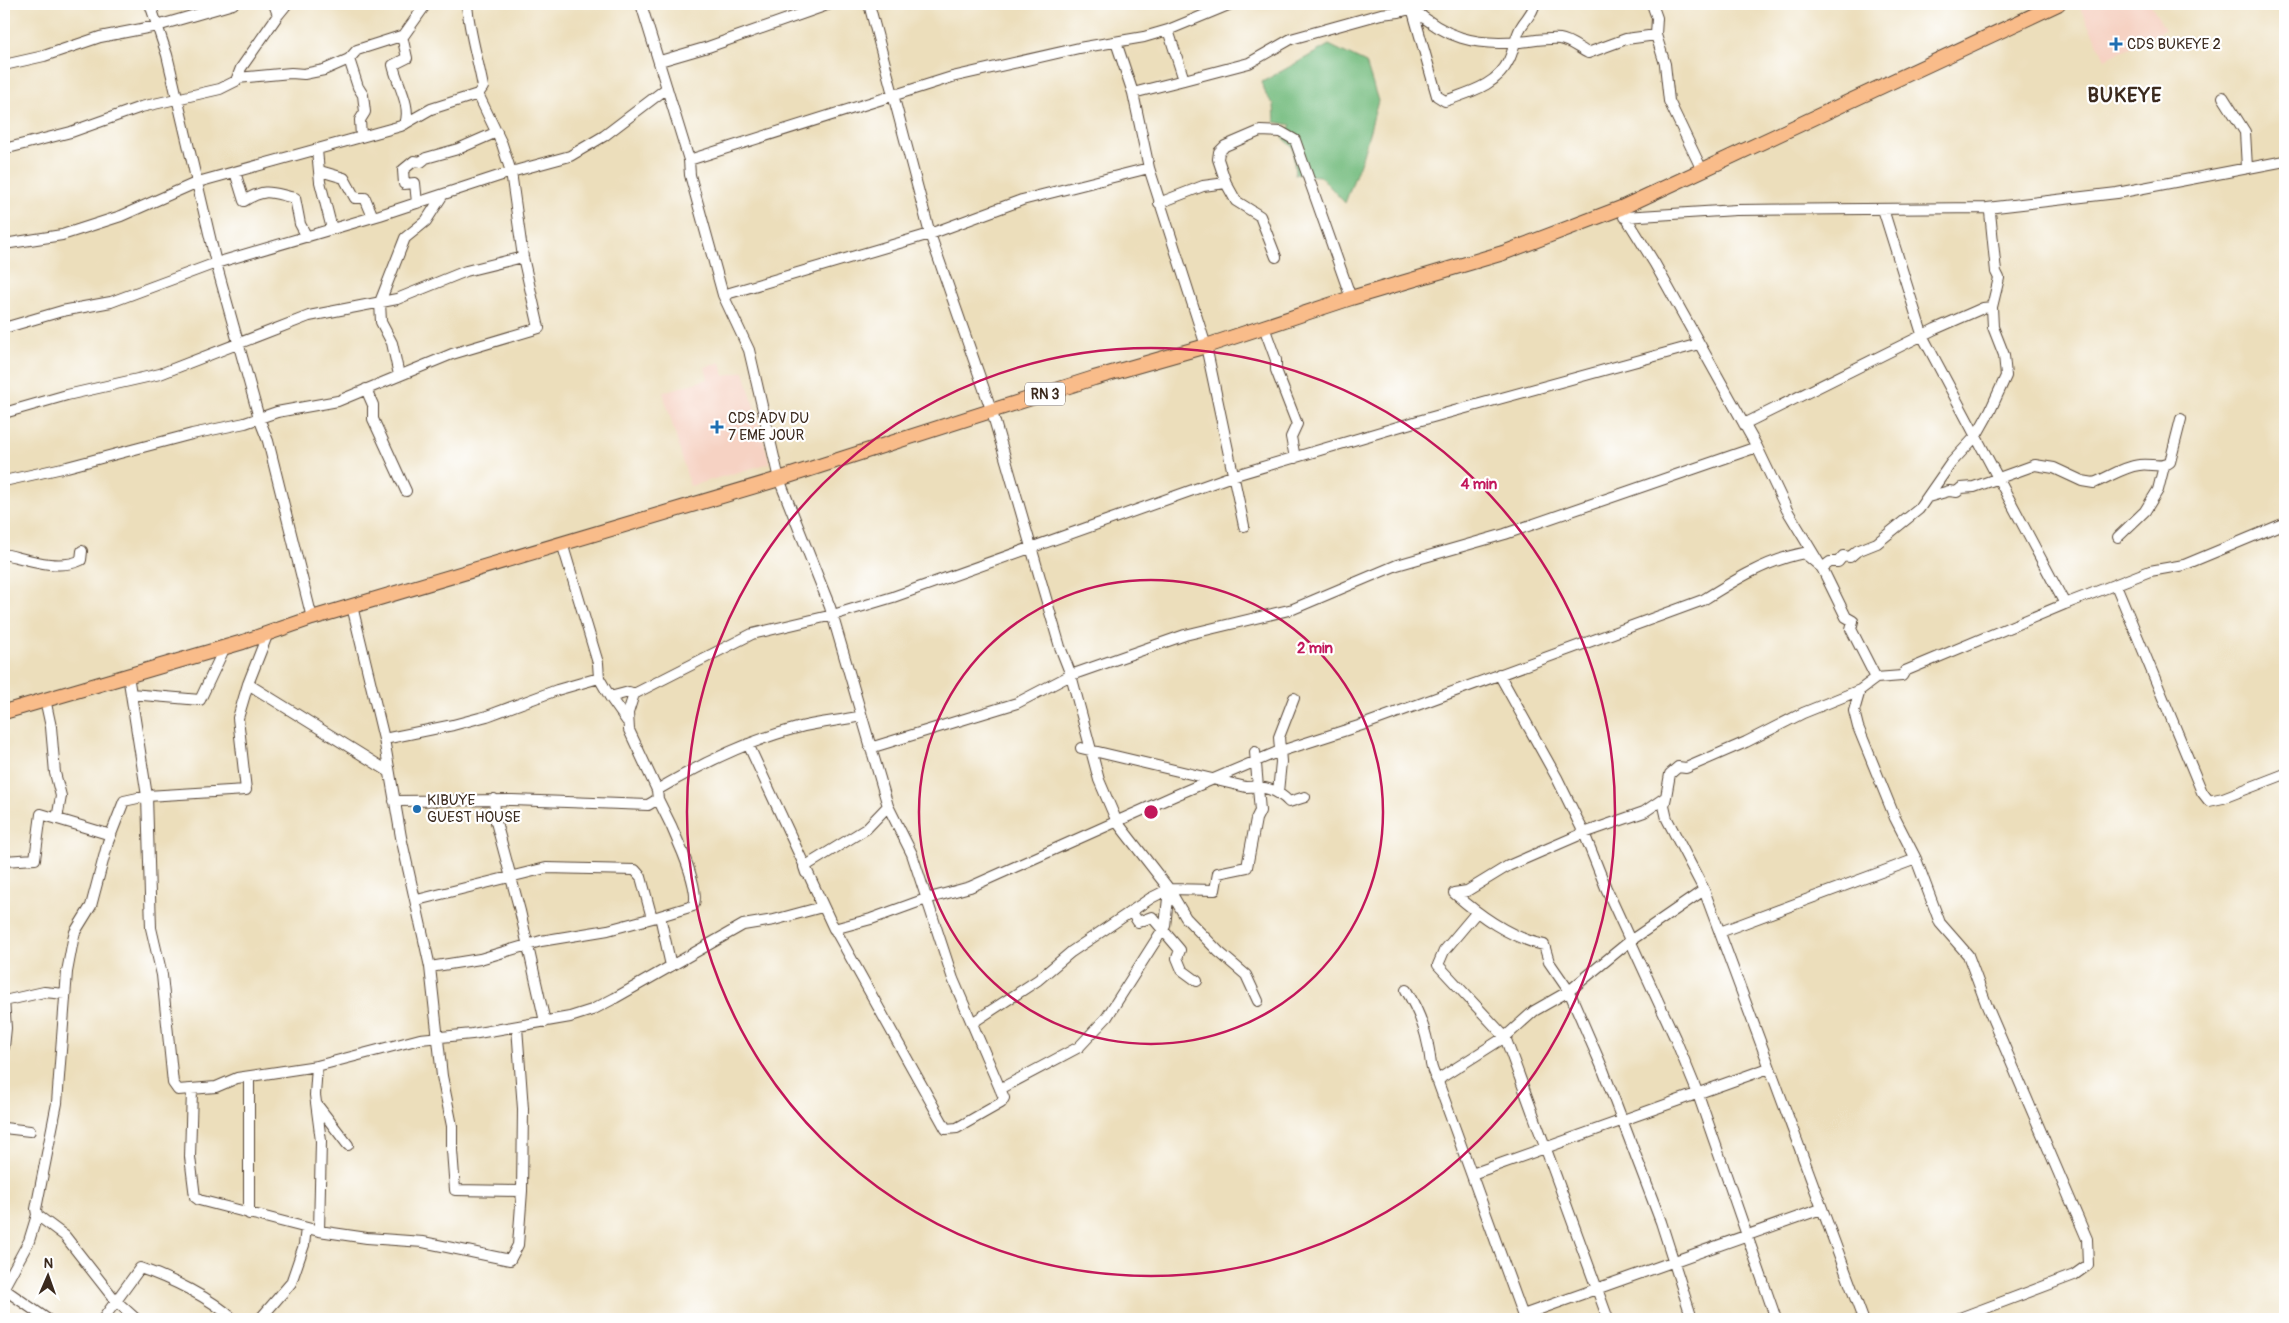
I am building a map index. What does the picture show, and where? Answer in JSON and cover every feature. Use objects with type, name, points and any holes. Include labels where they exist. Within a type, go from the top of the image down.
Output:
[{"type":"highway","name":"RN 3","points":[[4,712],[779,479],[1094,378],[1206,346],[1351,298],[1503,253],[1623,212],[1702,170],[2058,4]]},
{"type":"street","points":[[150,4],[167,55],[216,263],[259,418],[268,441],[312,618]]},
{"type":"street","points":[[4,65],[44,56],[100,37],[157,26],[233,4]]},
{"type":"street","points":[[274,4],[278,16]]},
{"type":"street","points":[[4,149],[71,132],[141,107],[220,88],[236,81],[241,68],[287,4]]},
{"type":"street","points":[[237,78],[262,74],[304,74],[324,70],[349,59],[357,50],[402,36],[426,4]]},
{"type":"street","points":[[4,244],[62,235],[121,216],[198,182],[405,124],[431,109],[478,94],[483,87],[478,60],[469,31],[467,4]]},
{"type":"street","points":[[641,4],[689,160],[690,175],[723,294],[749,350],[779,479],[833,615],[888,806],[912,854],[953,979],[1004,1098],[1002,1103],[957,1128],[946,1129],[822,907],[748,744]]},
{"type":"street","points":[[660,61],[708,47],[830,4]]},
{"type":"street","points":[[869,4],[930,234],[992,412],[1060,646],[1071,675],[1086,750],[1117,822],[1169,889],[1186,918],[1246,976],[1258,1001]]},
{"type":"street","points":[[689,160],[952,77],[1144,37],[1168,30],[1231,4]]},
{"type":"street","points":[[1133,93],[1248,63],[1291,39],[1381,14],[1428,4]]},
{"type":"street","points":[[1412,8],[1437,96],[1445,101],[1490,84],[1509,62],[1521,27],[1532,15],[1535,4]]},
{"type":"street","points":[[1652,4],[1657,18],[1656,36],[1665,64],[1668,101],[1702,170]]},
{"type":"street","points":[[1412,8],[1436,27],[1470,42],[1490,44],[1562,39],[1588,53],[1626,39],[1656,36]]},
{"type":"street","points":[[1168,30],[1184,80]]},
{"type":"street","points":[[402,36],[407,58],[393,65],[396,80],[407,108],[408,116],[405,124]]},
{"type":"street","points":[[1116,42],[1133,93],[1148,168],[1206,346],[1244,526]]},
{"type":"street","points":[[349,59],[358,87],[363,95],[365,112],[360,120],[361,137]]},
{"type":"street","points":[[4,328],[62,311],[111,302],[216,263],[442,196],[511,172],[570,156],[604,136],[667,88]]},
{"type":"street","points":[[4,481],[67,467],[277,412],[338,401],[452,354],[540,328],[523,257],[511,172],[497,132],[478,94]]},
{"type":"street","points":[[2222,97],[2245,132],[2248,168]]},
{"type":"street","points":[[1276,257],[1260,216],[1236,201],[1226,183],[1218,160],[1219,152],[1225,146],[1260,131],[1271,130],[1290,136],[1295,140],[1351,298]]},
{"type":"street","points":[[417,203],[415,184],[404,184],[402,170],[414,161],[421,162],[426,158],[458,149],[497,132]]},
{"type":"street","points":[[317,150],[320,182],[332,229]]},
{"type":"street","points":[[1623,212],[1986,208],[2117,193],[2285,161]]},
{"type":"street","points":[[723,294],[930,234],[1022,200],[1148,168]]},
{"type":"street","points":[[320,171],[344,178],[355,198],[365,198],[372,217]]},
{"type":"street","points":[[235,172],[244,201],[259,192],[272,191],[295,198],[300,224],[307,237]]},
{"type":"street","points":[[1159,203],[1204,186],[1226,183]]},
{"type":"street","points":[[399,375],[392,343],[382,322],[380,302],[405,238],[426,221],[442,196]]},
{"type":"street","points":[[1822,568],[1830,562],[1838,562],[1843,556],[1850,557],[1857,551],[1877,543],[1919,509],[1951,463],[1976,436],[2006,376],[2004,355],[1994,334],[1992,307],[1999,278],[1996,272],[1990,212],[1986,208]]},
{"type":"street","points":[[1883,209],[1923,337],[2064,604]]},
{"type":"street","points":[[1623,212],[1655,264],[1757,447],[1787,510],[1822,568],[1846,617],[1852,621],[1851,629],[1876,678]]},
{"type":"street","points":[[4,413],[67,395],[160,374],[309,316],[319,316],[397,299],[466,271],[523,257]]},
{"type":"street","points":[[1744,424],[1923,337],[1935,329],[1983,308],[1992,307]]},
{"type":"street","points":[[1264,327],[1276,360],[1276,370],[1297,424],[1291,437],[1295,458]]},
{"type":"street","points":[[610,697],[629,692],[634,694],[752,634],[833,615],[893,597],[1232,476],[1418,421],[1699,344]]},
{"type":"street","points":[[366,389],[373,405],[373,418],[406,491]]},
{"type":"street","points":[[1928,497],[1949,491],[1957,492],[1961,488],[1974,487],[2035,465],[2054,468],[2076,478],[2094,483],[2111,473],[2136,465],[2164,466],[2170,462],[2180,419]]},
{"type":"street","points":[[870,748],[1017,703],[1071,675],[1185,635],[1293,609],[1397,565],[1505,534],[1757,447]]},
{"type":"street","points":[[2118,537],[2145,511],[2158,490],[2164,466]]},
{"type":"street","points":[[1863,1319],[1704,890],[1667,819],[1664,806],[1670,774],[1678,768],[1686,768],[1746,742],[1803,713],[1860,690],[1876,678],[1902,676],[1905,671],[2064,604],[2150,571],[2184,565],[2285,523]]},
{"type":"street","points":[[430,967],[480,959],[560,937],[608,930],[691,906],[696,900],[688,868],[627,721],[599,678],[596,655],[562,543]]},
{"type":"street","points":[[4,554],[42,562],[74,563],[81,560],[82,551]]},
{"type":"street","points":[[834,929],[871,919],[926,899],[970,887],[1213,779],[1255,757],[1368,723],[1703,600],[1738,578],[1788,556],[1804,553],[1822,568]]},
{"type":"street","points":[[2116,585],[2202,792],[2209,801],[2223,798],[2285,774]]},
{"type":"street","points":[[352,606],[384,739],[394,801],[430,967],[442,1076],[452,1126],[455,1190],[522,1191]]},
{"type":"street","points":[[47,1319],[4,1288],[29,1241],[37,1215],[57,1103],[59,1061],[64,1031],[65,994],[75,932],[91,906],[111,835],[124,801],[147,796],[246,790],[238,718],[248,684],[268,633]]},
{"type":"street","points":[[131,694],[200,700],[225,647]]},
{"type":"street","points":[[1499,674],[1557,778],[1584,832],[1602,880],[1675,1038],[1698,1094],[1776,1319]]},
{"type":"street","points":[[128,675],[147,796],[151,928],[162,975],[173,1083],[178,1090],[216,1087],[238,1078],[317,1066],[394,1044],[517,1027],[592,1010],[743,925],[774,920],[822,907]]},
{"type":"street","points":[[384,739],[487,716],[557,690],[599,678]]},
{"type":"street","points":[[248,684],[388,771]]},
{"type":"street","points":[[1860,690],[1854,710],[1858,727],[1907,845],[1916,859],[1940,923],[1968,955],[1987,1006],[2087,1239],[2088,1265],[2074,1275],[1957,1319]]},
{"type":"street","points":[[627,721],[634,694]]},
{"type":"street","points":[[1278,792],[1279,737],[1294,698]]},
{"type":"street","points":[[45,699],[51,726],[55,773],[61,796],[56,819]]},
{"type":"street","points":[[394,801],[494,800],[642,806],[652,804],[657,795],[704,762],[748,744],[798,727],[861,716]]},
{"type":"street","points":[[1086,750],[1246,787],[1258,786],[1278,792],[1289,802],[1305,797]]},
{"type":"street","points":[[972,1023],[1038,980],[1071,952],[1131,911],[1169,889],[1215,890],[1218,873],[1247,867],[1256,819],[1260,811],[1255,757]]},
{"type":"street","points":[[1666,797],[1644,812],[1584,832],[1508,866],[1467,891],[1454,893],[1476,913],[1526,941],[1544,945],[1549,962],[1570,991],[1622,1119],[1674,1262],[1692,1319]]},
{"type":"street","points":[[494,800],[496,822],[528,946],[545,1022]]},
{"type":"street","points":[[804,867],[866,830],[888,806]]},
{"type":"street","points":[[4,861],[35,859],[41,814],[111,835]]},
{"type":"street","points":[[1720,932],[1916,859]]},
{"type":"street","points":[[804,867],[834,929]]},
{"type":"street","points":[[417,900],[546,868],[635,870],[641,877],[671,966]]},
{"type":"street","points":[[1000,1089],[1078,1047],[1107,1016],[1164,929],[1169,889]]},
{"type":"street","points":[[1438,1082],[1442,1077],[1505,1038],[1534,1011],[1570,991],[1630,941],[1704,890]]},
{"type":"street","points":[[1131,911],[1138,922],[1152,917],[1164,929],[1180,950],[1177,958],[1182,970],[1196,981]]},
{"type":"street","points":[[1476,913],[1444,951],[1438,965],[1505,1038],[1608,1319]]},
{"type":"street","points":[[1406,990],[1419,1012],[1429,1048],[1430,1067],[1438,1082],[1524,1317],[1821,1209]]},
{"type":"street","points":[[4,1047],[6,1028],[4,1000],[44,992],[65,994]]},
{"type":"street","points":[[192,1090],[190,1157],[195,1198],[249,1214],[319,1231],[347,1236],[423,1242],[510,1260],[518,1244],[522,1191],[523,1109],[517,1027]]},
{"type":"street","points":[[317,1066],[316,1103],[321,1141],[319,1231]]},
{"type":"street","points":[[1472,1174],[1769,1068]]},
{"type":"street","points":[[249,1077],[249,1214]]},
{"type":"street","points":[[316,1103],[348,1145]]},
{"type":"street","points":[[4,1128],[30,1131]]},
{"type":"street","points":[[37,1215],[65,1236],[116,1300],[136,1319]]},
{"type":"street","points":[[260,1319],[291,1283],[304,1245],[306,1228]]},
{"type":"street","points":[[103,1319],[140,1268],[182,1285],[223,1310],[233,1319]]},
{"type":"shaded area","name":"CDS BUKEYE 2","points":[[2085,4],[2151,4],[2165,30],[2105,59],[2079,6]]},
{"type":"shaded area","name":"CDS ADV DU 7 EME JOUR","points":[[721,362],[724,376],[744,371],[770,463],[690,486],[663,392],[708,379],[705,367]]},
{"type":"green space","points":[[1329,45],[1366,63],[1378,101],[1363,155],[1345,203],[1320,176],[1295,174],[1293,148],[1283,137],[1291,125],[1275,122],[1274,105],[1266,95],[1262,82]]},
{"type":"place","name":"CDS BUKEYE 2","points":[[2116,44]]},
{"type":"place","name":"CDS ADV DU 7 EME JOUR","points":[[717,427]]},
{"type":"place","name":"KIBUYE GUEST HOUSE","points":[[417,809]]},
{"type":"district","name":"BUKEYE","points":[[2125,95]]}]
